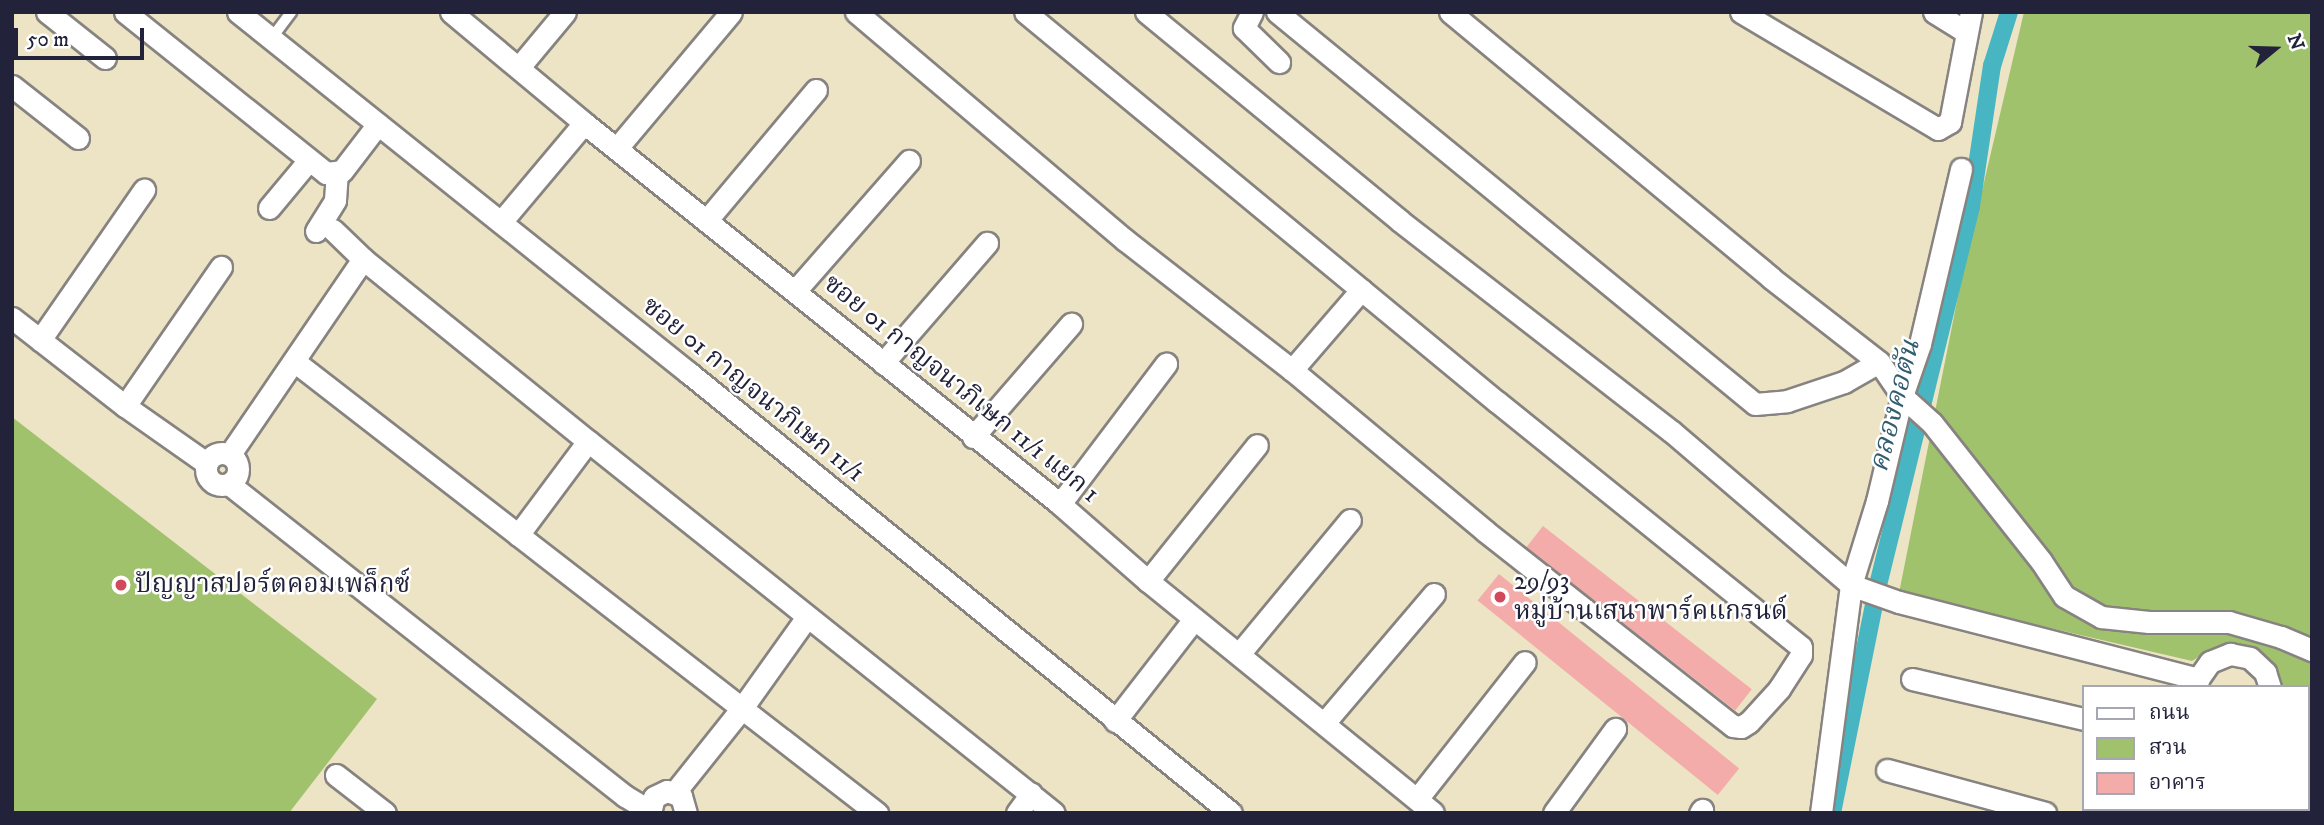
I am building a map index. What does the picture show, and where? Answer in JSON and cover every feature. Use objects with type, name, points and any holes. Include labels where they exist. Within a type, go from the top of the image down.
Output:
[{"type":"street","points":[[47,12],[105,58]]},
{"type":"street","points":[[125,12],[326,173],[337,174],[342,171],[378,124]]},
{"type":"street","name":"ซอย 01 กาญจนาภิเษก 11/1","points":[[238,12],[1231,813]]},
{"type":"street","name":"ซอย 01 กาญจนาภิเษก 11/1 แยก 1","points":[[451,12],[973,437],[1060,504],[1148,582],[1325,722],[1425,806]]},
{"type":"street","points":[[520,66],[565,12]]},
{"type":"street","points":[[617,148],[731,12]]},
{"type":"street","points":[[856,12],[1125,240],[1292,370],[1485,531],[1733,726],[1741,727],[1749,722],[1779,689],[1801,655],[1801,647],[1025,12]]},
{"type":"street","points":[[1146,12],[1400,221],[1671,431],[1856,587],[1899,602],[2198,683],[2210,662],[2230,654],[2250,658],[2265,672],[2269,685]]},
{"type":"street","points":[[1252,12],[1244,28],[1279,62]]},
{"type":"street","points":[[1277,12],[1755,404],[1787,401],[1844,382],[1879,362]]},
{"type":"street","points":[[1450,12],[1772,278],[1879,362],[1908,400],[1932,423],[2041,561],[2064,596],[2101,618],[2149,622],[2229,622],[2281,636],[2312,650]]},
{"type":"street","points":[[1741,12],[1938,129],[1950,122],[1969,22],[1934,12]]},
{"type":"street","points":[[12,86],[78,138]]},
{"type":"street","points":[[706,221],[816,90]]},
{"type":"street","points":[[501,222],[584,122]]},
{"type":"street","points":[[269,208],[309,160]]},
{"type":"street","points":[[795,291],[909,161]]},
{"type":"street","points":[[1821,813],[1856,587],[1877,501],[1908,400],[1961,169]]},
{"type":"street","points":[[337,174],[335,200],[325,231],[1054,813]]},
{"type":"street","points":[[40,340],[144,190]]},
{"type":"street","points":[[883,363],[987,243]]},
{"type":"street","points":[[230,454],[363,259]]},
{"type":"street","points":[[125,406],[221,267]]},
{"type":"street","points":[[1292,370],[1361,289]]},
{"type":"street","points":[[12,318],[125,406],[206,463],[208,479],[214,484],[229,484],[625,796],[650,812],[654,797],[660,793],[685,807],[742,708],[807,617]]},
{"type":"street","points":[[973,437],[1071,324]]},
{"type":"street","points":[[294,361],[877,813]]},
{"type":"street","points":[[1060,504],[1166,364]]},
{"type":"street","points":[[518,535],[588,441]]},
{"type":"street","points":[[1148,582],[1257,445]]},
{"type":"street","points":[[206,463],[216,453],[230,454]]},
{"type":"street","points":[[229,484],[235,479],[238,466],[230,454]]},
{"type":"street","points":[[1239,654],[1350,520]]},
{"type":"street","points":[[1325,722],[1434,594]]},
{"type":"street","points":[[1115,721],[1194,618]]},
{"type":"street","points":[[1425,806],[1525,662]]},
{"type":"street","points":[[1912,679],[2082,719]]},
{"type":"street","points":[[1554,813],[1615,729]]},
{"type":"street","points":[[1887,770],[2045,813]]},
{"type":"street","points":[[337,775],[385,813]]},
{"type":"street","points":[[1017,813],[1031,794]]},
{"type":"lane","points":[[271,39],[291,12]]},
{"type":"green space","points":[[2024,12],[2312,12],[2312,739],[2310,740],[2310,685],[2279,685],[2279,679],[2258,653],[2239,645],[2217,646],[2192,661],[1899,593],[1962,276]]},
{"type":"green space","name":"ปัญญาสปอร์ตคอมเพล็กซ์","points":[[12,417],[377,699],[289,813],[12,813]]},
{"type":"building","points":[[1543,526],[1752,689],[1735,710],[1526,547]]},
{"type":"building","points":[[1499,574],[1739,768],[1718,795],[1478,600]]},
{"type":"waterway","name":"คลองคอตัน","points":[[1832,813],[1878,585],[1971,206],[1992,66],[2009,12]]},
{"type":"place","name":"ปัญญาสปอร์ตคอมเพล็กซ์","points":[[121,585]]},
{"type":"place","name":"29/93 หมู่บ้านเสนาพาร์คแกรนด์","points":[[1500,597]]}]
